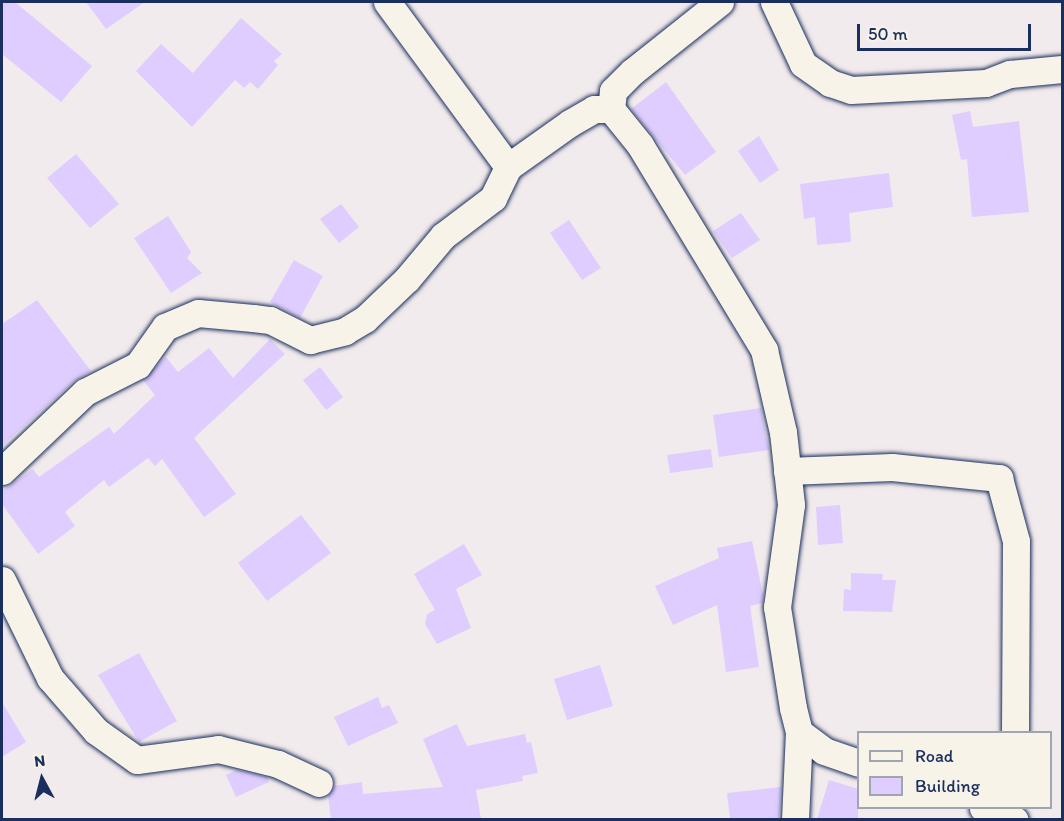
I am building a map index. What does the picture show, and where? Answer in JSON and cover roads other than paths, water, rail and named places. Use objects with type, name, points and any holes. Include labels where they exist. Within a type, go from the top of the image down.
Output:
[{"type":"street","points":[[387,2],[508,167]]},
{"type":"street","points":[[720,2],[632,72],[613,91],[611,109],[640,145],[764,350],[783,432],[791,505],[777,607],[799,732],[795,819]]},
{"type":"street","points":[[774,2],[802,64],[830,82],[851,90],[986,83],[1010,74],[1062,69]]},
{"type":"street","points":[[2,471],[85,392],[138,365],[165,327],[198,313],[270,320],[310,340],[326,338],[365,319],[407,279],[443,236],[493,198],[508,167],[594,109],[611,109]]},
{"type":"street","points":[[787,471],[892,467],[999,478],[1016,541],[1015,731]]},
{"type":"street","points":[[2,580],[50,678],[96,731],[137,760],[218,749],[278,764],[319,783]]},
{"type":"street","points":[[799,732],[824,751],[857,763]]},
{"type":"street","points":[[991,809],[1014,815]]}]
